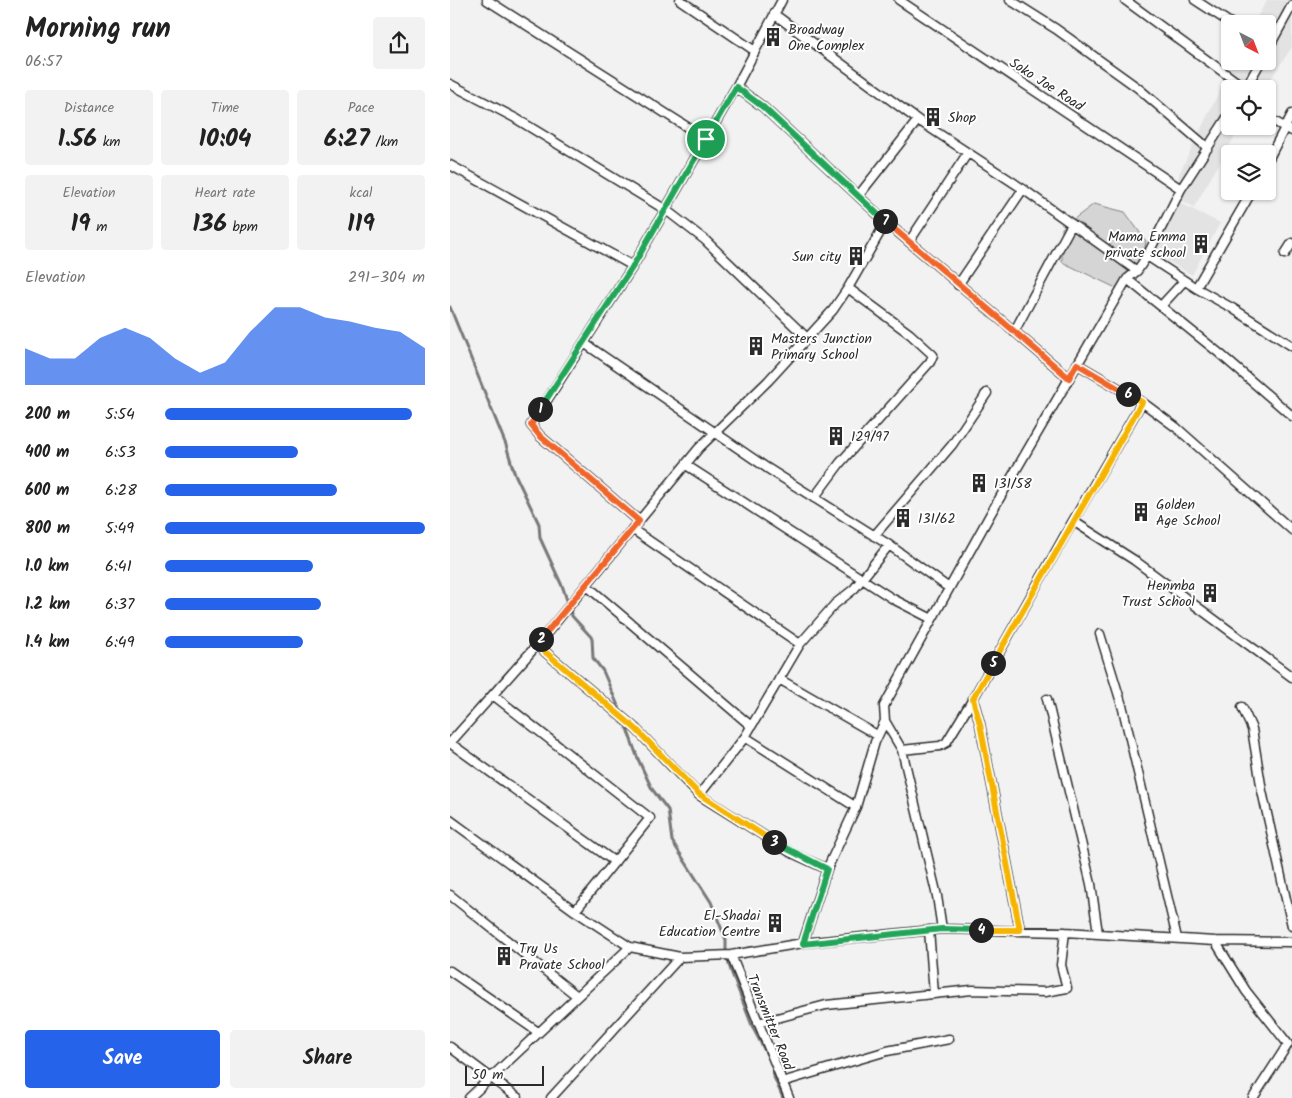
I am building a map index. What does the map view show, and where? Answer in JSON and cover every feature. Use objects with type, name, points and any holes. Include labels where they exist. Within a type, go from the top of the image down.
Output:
[{"type":"street","points":[[487,0],[706,139]]},
{"type":"street","points":[[680,0],[755,51]]},
{"type":"street","points":[[639,521],[540,436],[531,425],[633,266],[736,87],[782,0]]},
{"type":"street","name":"Soko Joe Road","points":[[899,0],[1181,189]]},
{"type":"street","points":[[1010,0],[1056,29],[1138,88],[1208,148]]},
{"type":"street","points":[[1124,0],[1234,80]]},
{"type":"street","points":[[1195,0],[1221,17]]},
{"type":"street","points":[[1276,33],[1292,5]]},
{"type":"street","points":[[774,14],[918,120],[967,154],[1023,189],[1137,271]]},
{"type":"street","points":[[450,84],[515,118],[666,210],[705,240],[808,339]]},
{"type":"street","points":[[736,87],[763,107],[886,222],[958,285],[1069,378]]},
{"type":"street","points":[[1275,145],[1292,114]]},
{"type":"street","points":[[859,195],[918,120]]},
{"type":"street","points":[[1276,122],[1292,131]]},
{"type":"street","points":[[942,929],[938,896],[902,750],[885,721],[884,706],[1077,364],[1127,279],[1137,271],[1181,189],[1221,127]]},
{"type":"street","points":[[909,242],[967,154]]},
{"type":"street","points":[[450,165],[633,266]]},
{"type":"street","points":[[958,285],[1023,189]]},
{"type":"street","points":[[1196,288],[1247,200]]},
{"type":"street","points":[[615,862],[450,743],[537,645],[572,600],[714,432],[768,381],[808,339],[848,288],[886,222]]},
{"type":"street","points":[[1014,332],[1072,224]]},
{"type":"street","points":[[1285,254],[1292,243]]},
{"type":"street","points":[[1146,256],[1184,281],[1292,345]]},
{"type":"street","points":[[1127,279],[1292,416]]},
{"type":"street","points":[[1161,306],[1184,281]]},
{"type":"street","points":[[814,498],[840,463],[930,362],[932,355],[910,334],[848,288]]},
{"type":"street","points":[[584,343],[714,432],[889,545],[949,588]]},
{"type":"street","points":[[1077,364],[1142,402],[1214,458],[1292,530]]},
{"type":"street","points":[[874,536],[952,445],[987,393],[985,395]]},
{"type":"street","points":[[902,750],[943,745],[973,699],[1142,402]]},
{"type":"street","points":[[686,465],[893,599],[932,618]]},
{"type":"street","points":[[1073,521],[1134,560],[1292,677]]},
{"type":"street","points":[[632,529],[800,644]]},
{"type":"street","points":[[699,794],[745,737],[800,644],[835,604],[848,595],[863,579],[889,545]]},
{"type":"street","points":[[586,585],[751,726]]},
{"type":"street","points":[[1100,634],[1123,709],[1177,938]]},
{"type":"street","points":[[537,645],[636,729],[699,794],[782,847],[827,869]]},
{"type":"street","points":[[779,678],[877,735]]},
{"type":"street","points":[[493,696],[650,818],[575,911]]},
{"type":"street","points":[[973,699],[980,724],[1020,930]]},
{"type":"street","points":[[1046,699],[1085,856],[1098,933]]},
{"type":"street","points":[[1242,708],[1252,729],[1262,791],[1292,926]]},
{"type":"street","points":[[803,944],[827,869],[856,807],[877,735],[885,721]]},
{"type":"street","points":[[745,737],[856,807]]},
{"type":"street","points":[[450,820],[575,911],[630,947],[680,957],[731,954],[942,929],[1098,933],[1290,944]]},
{"type":"street","points":[[450,895],[578,996]]},
{"type":"street","points":[[929,930],[934,994]]},
{"type":"street","points":[[758,1023],[826,1005],[972,990],[1045,992],[1067,988],[1061,965],[1065,932]]},
{"type":"street","points":[[1214,941],[1246,991],[1288,1044],[1253,1098]]},
{"type":"street","points":[[468,1098],[630,947]]},
{"type":"street","name":"Transmitter Road","points":[[731,954],[789,1098]]},
{"type":"street","points":[[551,1098],[680,957]]},
{"type":"street","points":[[450,971],[538,1032]]},
{"type":"street","points":[[782,1082],[887,1050],[949,1039]]},
{"type":"street","points":[[450,1047],[518,1098]]},
{"type":"shaded area","points":[[1267,0],[1292,0],[1292,47],[1270,80],[1225,80],[1230,70],[1276,70],[1276,15],[1258,15]]},
{"type":"shaded area","points":[[1221,88],[1221,135],[1236,135],[1230,145],[1221,145],[1221,160],[1194,207],[1176,198],[1179,174]]},
{"type":"shaded area","points":[[1180,203],[1220,223],[1192,275],[1152,252]]},
{"type":"shaded area","points":[[1094,204],[1125,212],[1146,241],[1141,270],[1118,289],[1062,262],[1062,228]]},
{"type":"waterway","points":[[450,307],[506,445],[514,472],[539,524],[540,538],[563,588],[572,616],[592,638],[593,658],[603,671],[622,715]]},
{"type":"waterway","points":[[625,723],[638,759],[652,789],[668,810],[672,841],[711,902],[726,940],[726,954],[731,971],[753,1028],[772,1064],[773,1075],[783,1098]]},
{"type":"place","name":"Broadway One Complex","points":[[773,37]]},
{"type":"place","name":"Shop","points":[[933,117]]},
{"type":"place","name":"Mama Emma private school","points":[[1201,244]]},
{"type":"place","name":"Sun city","points":[[856,256]]},
{"type":"place","name":"Masters Junction Primary School","points":[[756,346]]},
{"type":"place","name":"129/97","points":[[836,436]]},
{"type":"place","name":"131/58","points":[[979,483]]},
{"type":"place","name":"Golden Age School","points":[[1141,512]]},
{"type":"place","name":"131/62","points":[[903,518]]},
{"type":"place","name":"Henmba Trust School","points":[[1210,593]]},
{"type":"place","name":"El-Shadai Education Centre","points":[[775,923]]},
{"type":"place","name":"Try Us Pravate School","points":[[504,956]]},
{"type":"route","points":[[736,87],[763,107],[886,222],[1069,378],[1077,364],[1142,402],[1027,601],[973,699],[980,724],[1020,930],[942,929],[803,944],[827,869],[790,852],[699,794],[636,729],[537,645],[572,600],[639,521],[540,436],[531,425],[633,266],[706,139],[736,87]]}]
